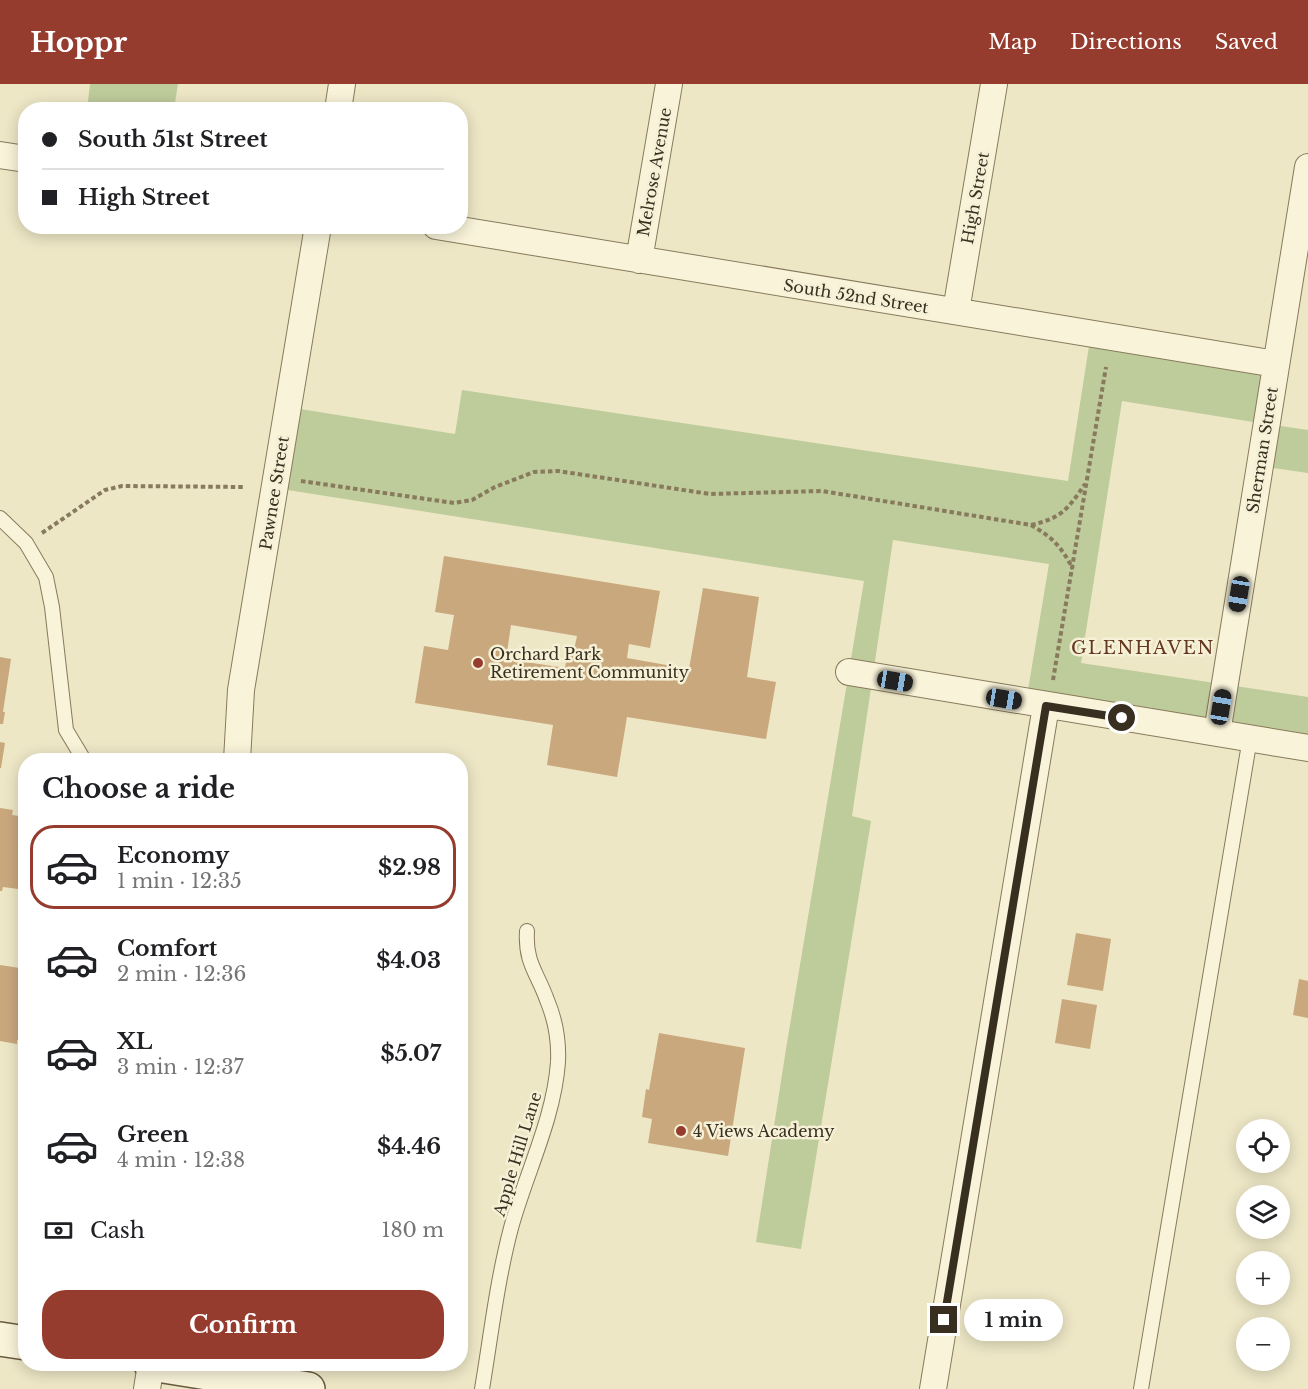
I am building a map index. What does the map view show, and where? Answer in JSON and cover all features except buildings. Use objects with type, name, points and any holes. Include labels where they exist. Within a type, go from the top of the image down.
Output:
[{"type":"main road","points":[[0,1339],[18,1342]]},
{"type":"main road","points":[[195,1371],[308,1389]]},
{"type":"street","points":[[339,102],[342,84]]},
{"type":"street","name":"Melrose Avenue","points":[[639,260],[669,84]]},
{"type":"street","name":"High Street","points":[[956,311],[994,84]]},
{"type":"street","points":[[0,155],[18,158]]},
{"type":"street","name":"Sherman Street","points":[[1217,733],[1308,167]]},
{"type":"street","name":"South 52nd Street","points":[[468,231],[1276,364]]},
{"type":"street","name":"Pawnee Street","points":[[237,753],[241,690],[317,234]]},
{"type":"street","points":[[849,672],[1308,748]]},
{"type":"street","points":[[933,1389],[1046,706]]},
{"type":"street","points":[[147,1389],[150,1371]]},
{"type":"lane","points":[[0,518],[26,543],[46,577],[52,607],[66,730],[80,753]]},
{"type":"lane","points":[[1141,1389],[1250,738]]},
{"type":"lane","name":"Apple Hill Lane","points":[[482,1389],[501,1271],[512,1226],[554,1096],[558,1061],[556,1030],[547,999],[532,969],[526,948],[527,931]]},
{"type":"path","points":[[1053,680],[1106,367]]},
{"type":"path","points":[[276,482],[302,481],[454,503],[472,500],[495,487],[534,471],[558,471],[710,494],[822,491],[1031,525],[1050,536],[1064,551],[1072,569]]},
{"type":"path","points":[[1031,525],[1052,520],[1071,506],[1087,482]]},
{"type":"path","points":[[26,543],[105,490],[122,486],[245,487]]},
{"type":"green space","points":[[90,84],[178,84],[175,102],[88,102]]},
{"type":"green space","points":[[1091,333],[1276,364],[1266,424],[1122,401],[1081,663],[1308,697],[1308,748],[1026,702],[1049,564],[893,540],[852,816],[871,821],[801,1249],[756,1242],[864,581],[275,488],[288,407],[455,434],[462,390],[1068,481]]},
{"type":"green space","points":[[1266,424],[1308,430],[1308,473],[1259,466]]},
{"type":"place","name":"Orchard Park Retirement Community","points":[[478,663]]},
{"type":"place","name":"4 Views Academy","points":[[681,1131]]},
{"type":"district","name":"GLENHAVEN","points":[[1143,648]]},
{"type":"route","points":[[944,1320],[1046,706],[1122,718]]}]
